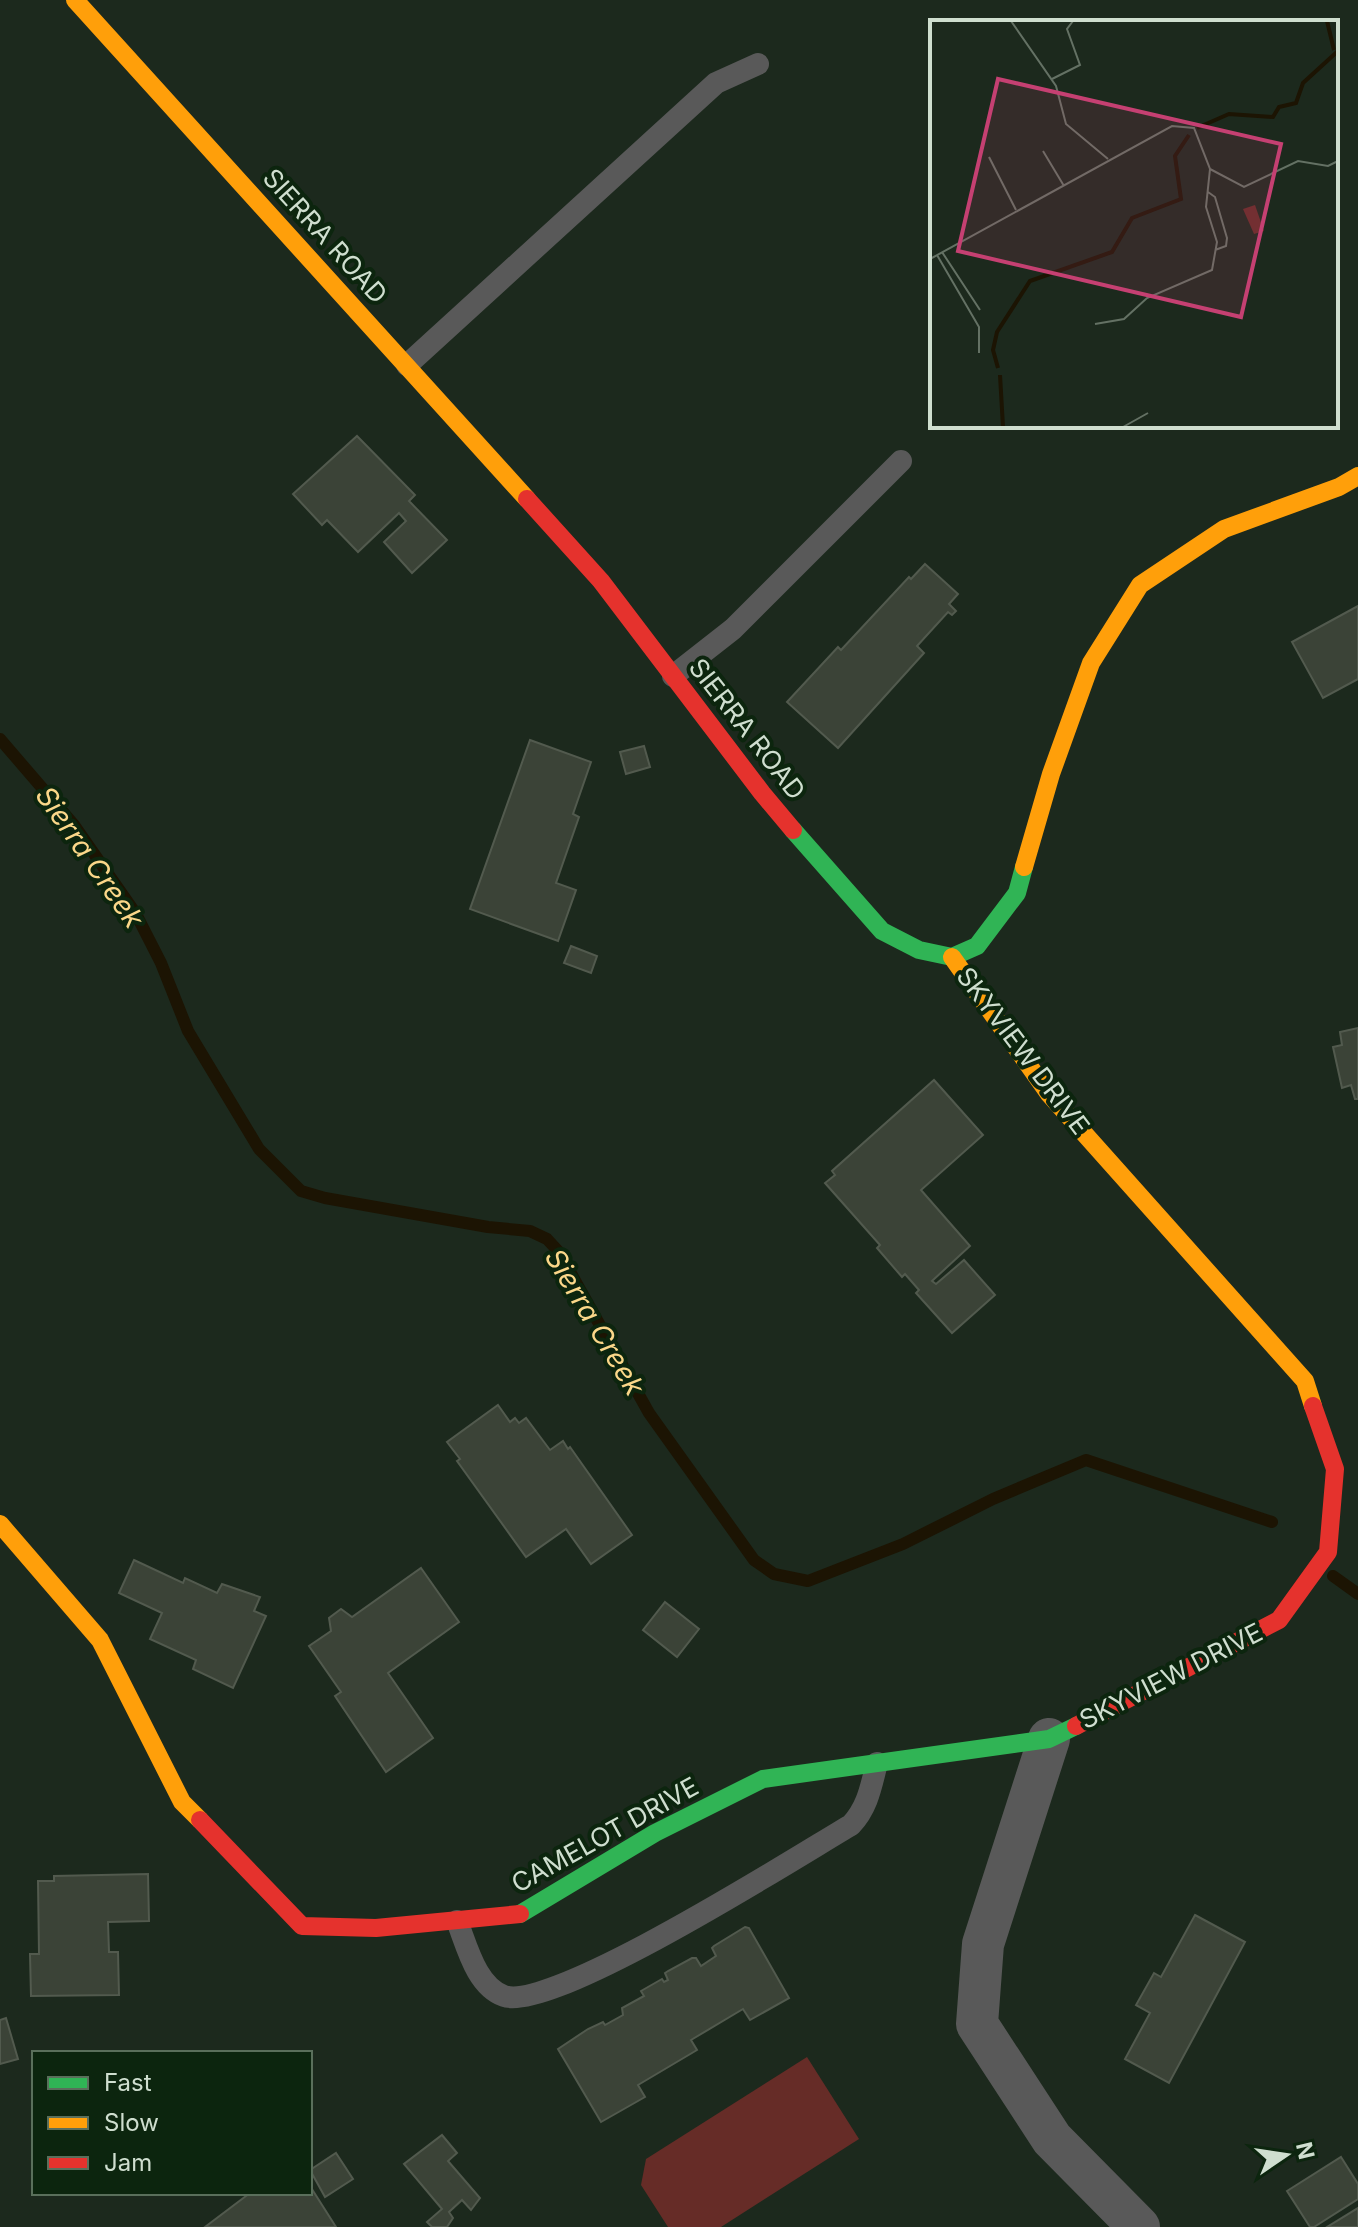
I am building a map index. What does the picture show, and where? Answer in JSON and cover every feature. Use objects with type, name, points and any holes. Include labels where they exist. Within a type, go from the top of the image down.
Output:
[{"type":"street","name":"SIERRA ROAD","points":[[75,0],[601,581],[762,793],[882,931],[919,950],[952,957]]},
{"type":"street","points":[[952,957],[977,946],[1017,893],[1051,774],[1091,663],[1140,585],[1224,529],[1339,487],[1358,476]]},
{"type":"street","name":"SKYVIEW DRIVE","points":[[952,957],[1049,1094],[1305,1381],[1335,1469],[1328,1552],[1279,1620],[1049,1739],[983,1944],[977,2024],[1052,2139],[1139,2227]]},
{"type":"street","name":"CAMELOT DRIVE","points":[[0,1524],[100,1640],[182,1802],[302,1926],[376,1928],[519,1915],[655,1833],[763,1779],[1049,1739]]},
{"type":"lane","points":[[407,365],[716,83],[758,64]]},
{"type":"lane","points":[[673,676],[733,629],[901,461]]},
{"type":"lane","points":[[457,1921],[486,1984],[502,1996],[516,1999],[534,1996],[663,1936],[851,1825],[861,1814],[868,1798],[877,1763]]},
{"type":"shaded area","points":[[807,2057],[859,2139],[721,2227],[668,2227],[641,2185],[646,2159]]},
{"type":"building","points":[[357,436],[415,495],[409,501],[447,540],[412,573],[384,542],[406,521],[399,513],[358,552],[327,520],[322,525],[293,494]]},
{"type":"building","points":[[925,564],[958,594],[949,604],[956,611],[952,615],[948,612],[917,646],[924,653],[838,748],[787,702],[838,647],[841,650]]},
{"type":"building","points":[[1358,606],[1358,679],[1323,698],[1292,642]]},
{"type":"building","points":[[530,740],[591,762],[573,814],[579,817],[556,883],[576,890],[558,941],[470,909]]},
{"type":"building","points":[[644,746],[650,767],[626,774],[620,752]]},
{"type":"building","points":[[571,946],[597,956],[591,973],[564,963]]},
{"type":"building","points":[[1358,1028],[1358,1099],[1355,1099],[1351,1085],[1342,1088],[1333,1047],[1342,1045],[1340,1032]]},
{"type":"building","points":[[934,1080],[983,1135],[921,1190],[970,1246],[932,1281],[936,1284],[964,1260],[995,1295],[952,1333],[916,1293],[919,1290],[905,1274],[902,1277],[877,1248],[880,1245],[825,1183],[835,1175],[832,1171]]},
{"type":"building","points":[[498,1405],[510,1422],[515,1418],[519,1423],[526,1418],[550,1450],[563,1441],[568,1449],[570,1447],[632,1535],[591,1564],[566,1529],[526,1557],[457,1461],[460,1459],[447,1442]]},
{"type":"building","points":[[134,1560],[183,1583],[185,1578],[217,1593],[222,1584],[260,1597],[254,1611],[266,1616],[233,1688],[193,1669],[196,1660],[150,1639],[162,1613],[119,1593]]},
{"type":"building","points":[[421,1568],[459,1622],[388,1673],[433,1738],[386,1772],[335,1696],[341,1692],[309,1646],[331,1631],[329,1618],[341,1609],[352,1617]]},
{"type":"building","points":[[665,1602],[699,1629],[677,1657],[643,1630]]},
{"type":"building","points":[[148,1874],[149,1921],[108,1922],[109,1952],[118,1952],[119,1995],[31,1996],[30,1954],[39,1954],[38,1881],[54,1881],[54,1876]]},
{"type":"building","points":[[1195,1915],[1245,1942],[1169,2083],[1125,2059],[1150,2013],[1136,2005],[1154,1973],[1161,1977]]},
{"type":"building","points":[[745,1927],[749,1928],[789,1998],[750,2020],[743,2009],[691,2040],[697,2050],[638,2085],[645,2097],[601,2122],[558,2049],[588,2029],[603,2022],[605,2025],[623,2015],[622,2008],[644,1996],[641,1991],[662,1979],[664,1982],[668,1980],[665,1973],[668,1971],[692,1958],[696,1958],[701,1966],[716,1956],[714,1946]]},
{"type":"building","points":[[6,2018],[18,2059],[0,2064],[0,2020]]},
{"type":"building","points":[[442,2135],[457,2153],[448,2161],[480,2198],[471,2210],[462,2200],[449,2212],[453,2218],[447,2227],[432,2227],[427,2222],[442,2209],[404,2164]]},
{"type":"building","points":[[336,2153],[353,2179],[325,2197],[312,2169]]},
{"type":"building","points":[[1341,2157],[1358,2184],[1358,2199],[1310,2227],[1287,2191]]},
{"type":"building","points":[[312,2189],[336,2227],[205,2227],[247,2195],[312,2195]]},
{"type":"building","points":[[1358,2208],[1358,2227],[1327,2227]]},
{"type":"waterway","name":"Sierra Creek","points":[[0,739],[74,825],[136,914],[161,963],[188,1031],[259,1149],[301,1191],[488,1227],[530,1231],[547,1239],[559,1252],[649,1413],[754,1560],[774,1574],[808,1581],[903,1544],[993,1499],[1086,1460],[1272,1522]]},
{"type":"waterway","name":"Sierra Creek","points":[[1333,1576],[1358,1594]]},
{"type":"traffic: fast","points":[[793,830],[882,931],[919,950],[952,957],[977,946],[1017,893],[1024,867]]},
{"type":"traffic: fast","points":[[520,1914],[655,1833],[763,1779],[1049,1739],[1076,1726]]},
{"type":"traffic: slow","points":[[75,0],[527,499]]},
{"type":"traffic: slow","points":[[1024,867],[1051,774],[1091,663],[1140,585],[1224,529],[1339,487],[1358,476]]},
{"type":"traffic: slow","points":[[952,957],[1049,1094],[1305,1381],[1313,1406]]},
{"type":"traffic: slow","points":[[0,1524],[100,1640],[182,1802],[200,1820]]},
{"type":"traffic: jam","points":[[527,499],[601,581],[793,830]]},
{"type":"traffic: jam","points":[[1076,1726],[1279,1620],[1328,1552],[1335,1469],[1313,1406]]},
{"type":"traffic: jam","points":[[200,1820],[302,1926],[376,1928],[520,1914]]}]
